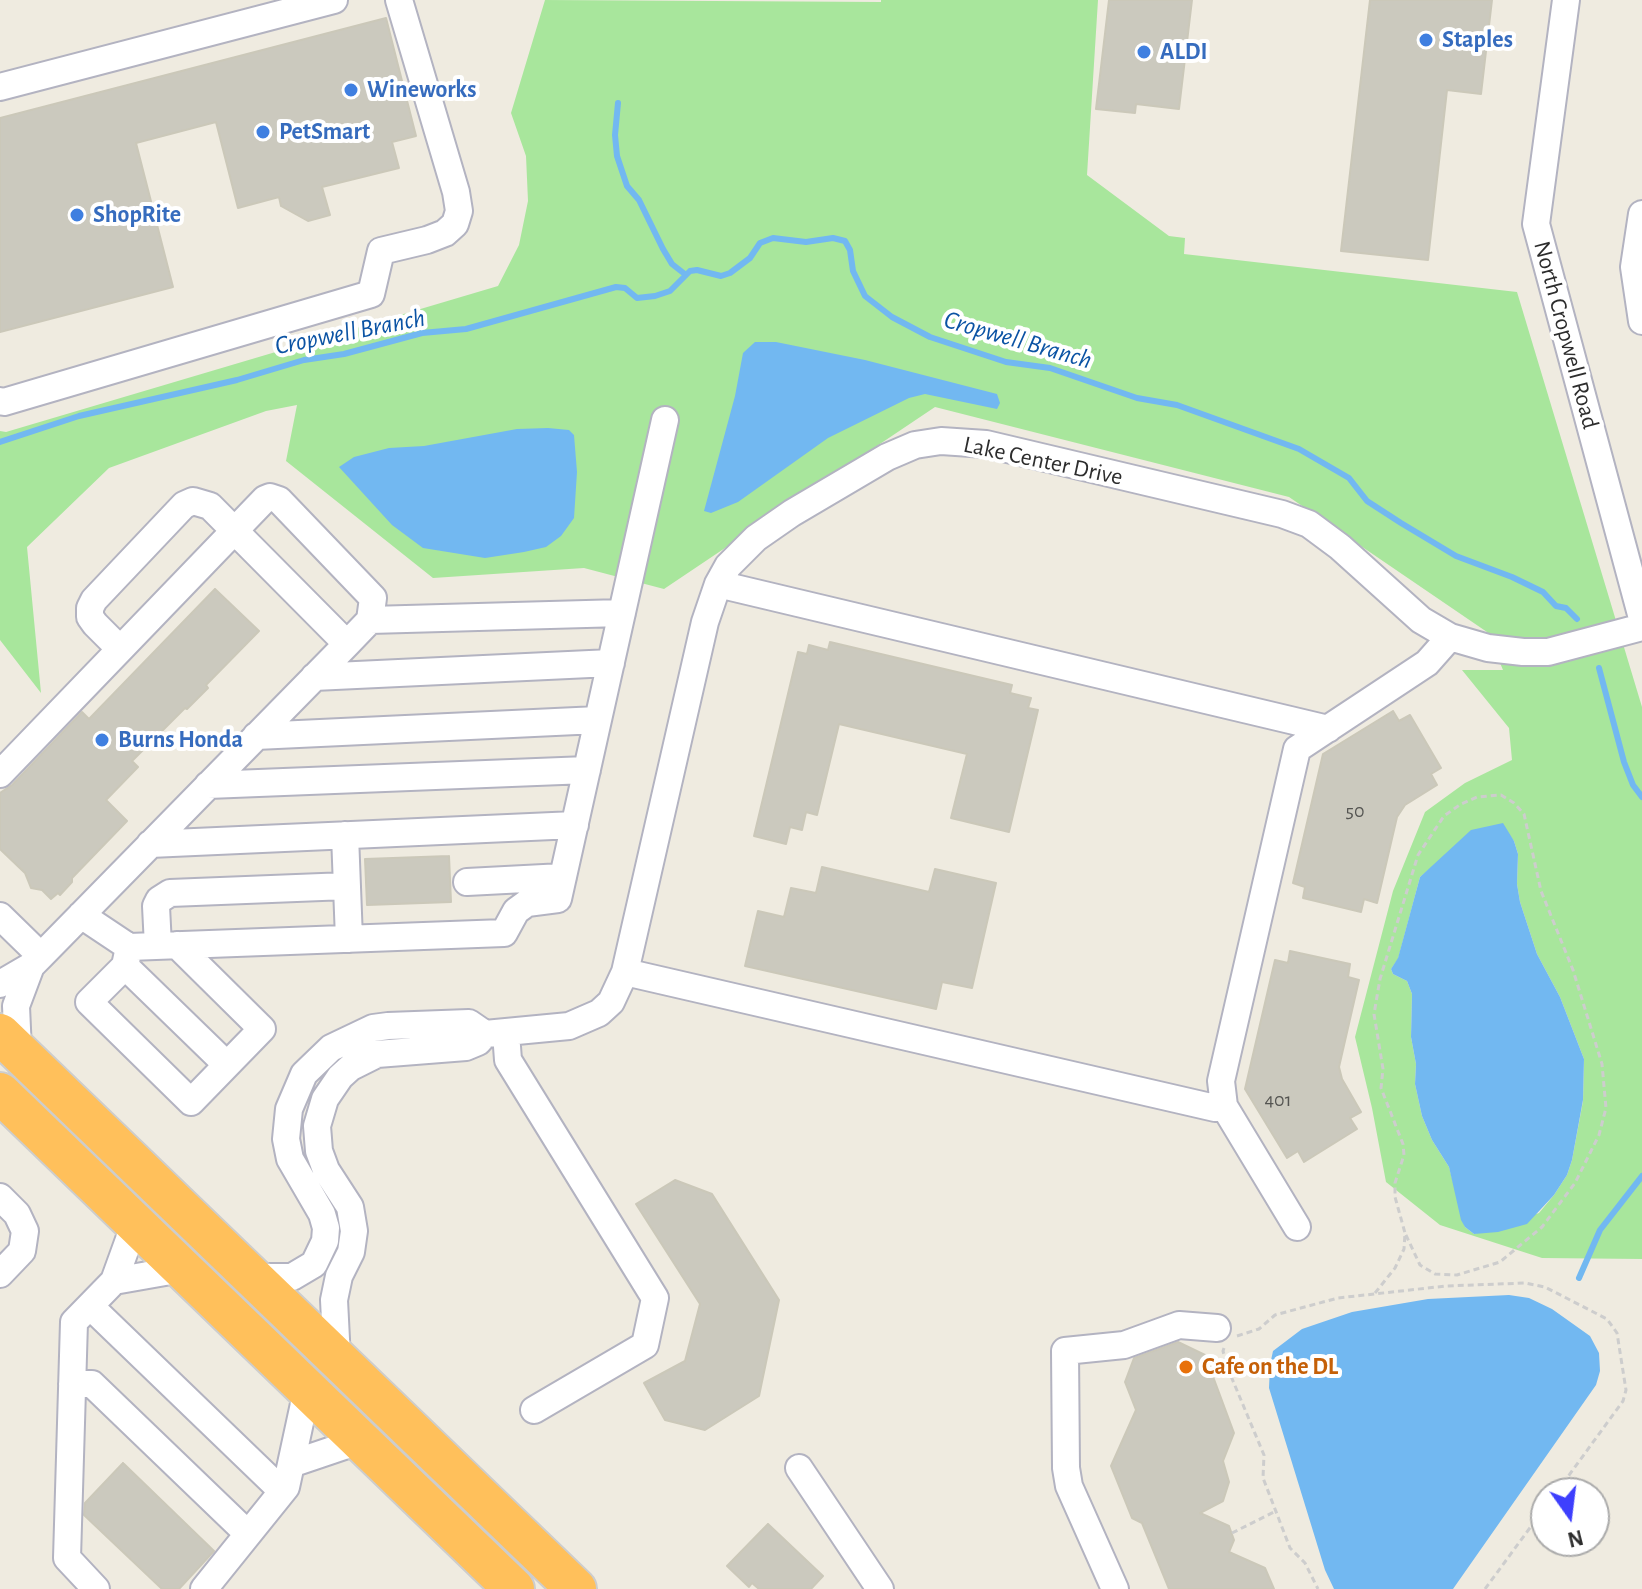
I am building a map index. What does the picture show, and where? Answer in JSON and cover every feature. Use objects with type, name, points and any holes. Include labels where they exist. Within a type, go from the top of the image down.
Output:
[{"type":"highway","points":[[9,1043],[576,1589]]},
{"type":"highway","points":[[0,1093],[514,1589]]},
{"type":"street","points":[[0,87],[334,0]]},
{"type":"street","points":[[0,401],[371,294],[381,251],[427,240],[445,233],[455,224],[459,211],[456,192],[399,0]]},
{"type":"street","name":"North Cropwell Road","points":[[1566,0],[1536,224],[1642,618]]},
{"type":"street","points":[[1642,220],[1634,267],[1642,321]]},
{"type":"street","points":[[347,886],[170,893],[159,900],[156,906],[168,945],[262,1029],[191,1102],[89,1002],[127,956],[168,945],[504,933],[516,911],[527,903],[558,899],[665,420]]},
{"type":"street","name":"Lake Center Drive","points":[[337,1359],[334,1300],[339,1276],[351,1252],[354,1231],[350,1207],[326,1170],[319,1151],[317,1126],[325,1099],[351,1067],[377,1054],[466,1047],[495,1034],[569,1026],[599,1013],[611,1002],[625,972],[705,622],[718,584],[728,566],[756,538],[887,457],[915,445],[941,441],[986,444],[1282,514],[1309,524],[1340,547],[1421,620],[1450,637],[1488,648],[1548,652],[1642,627]]},
{"type":"street","points":[[0,774],[265,499],[279,500],[373,598],[370,620],[347,644],[36,961],[0,984]]},
{"type":"street","points":[[119,648],[90,617],[94,600],[184,505],[202,502],[234,529],[347,644]]},
{"type":"street","points":[[718,584],[1328,729]]},
{"type":"street","points":[[370,620],[622,613]]},
{"type":"street","points":[[1297,1227],[1224,1106],[1221,1081],[1297,749],[1427,663],[1450,637]]},
{"type":"street","points":[[314,677],[611,663]]},
{"type":"street","points":[[256,736],[598,720]]},
{"type":"street","points":[[208,785],[587,770]]},
{"type":"street","points":[[150,844],[575,825]]},
{"type":"street","points":[[345,835],[349,939]]},
{"type":"street","points":[[467,882],[563,877]]},
{"type":"street","points":[[81,915],[127,956],[227,1065]]},
{"type":"street","points":[[0,916],[36,961]]},
{"type":"street","points":[[9,1043],[16,1006],[36,961]]},
{"type":"street","points":[[625,972],[1215,1108],[1224,1106]]},
{"type":"street","name":"Lake Center Drive","points":[[253,1277],[292,1277],[314,1264],[325,1241],[326,1228],[322,1214],[290,1159],[286,1139],[289,1109],[304,1074],[331,1048],[373,1028],[469,1023],[495,1034]]},
{"type":"street","points":[[495,1034],[655,1298],[645,1345],[534,1410]]},
{"type":"street","points":[[0,1197],[17,1214],[25,1231],[22,1251],[0,1274]]},
{"type":"street","points":[[88,1585],[67,1558],[74,1322],[114,1281],[135,1223]]},
{"type":"street","points":[[114,1281],[182,1269]]},
{"type":"street","points":[[90,1306],[282,1491]]},
{"type":"street","points":[[1115,1589],[1069,1486],[1066,1468],[1065,1351],[1124,1345],[1179,1325],[1225,1336]]},
{"type":"street","points":[[72,1384],[92,1384],[248,1534]]},
{"type":"street","points":[[204,1589],[286,1487],[307,1390]]},
{"type":"street","points":[[291,1464],[359,1441]]},
{"type":"street","points":[[799,1468],[880,1589]]},
{"type":"path","points":[[1375,1293],[1395,1268],[1404,1249],[1405,1233],[1395,1197],[1395,1183],[1404,1155],[1403,1144],[1381,1088],[1383,1069],[1374,1014],[1380,979],[1418,855],[1444,816],[1477,797],[1501,795],[1524,814],[1541,891],[1573,970],[1602,1064],[1606,1108],[1599,1135],[1575,1183],[1542,1227],[1500,1262],[1457,1275],[1435,1274],[1420,1265],[1405,1233]]},
{"type":"path","points":[[1318,1589],[1305,1563],[1290,1548],[1263,1478],[1264,1455],[1223,1351],[1225,1336],[1244,1335],[1259,1329],[1275,1315],[1338,1298],[1525,1283],[1545,1287],[1607,1319],[1617,1333],[1621,1348],[1626,1390],[1623,1401],[1568,1477]]},
{"type":"path","points":[[1232,1533],[1276,1511]]},
{"type":"path","points":[[1485,1589],[1530,1528]]},
{"type":"green space","points":[[545,0],[1098,0],[1087,175],[1169,236],[1185,238],[1184,254],[1517,292],[1642,707],[1642,1259],[1542,1258],[1440,1225],[1386,1182],[1355,1037],[1393,891],[1425,812],[1465,783],[1512,760],[1509,728],[1462,670],[1503,670],[1487,632],[1289,497],[935,407],[664,589],[584,568],[433,578],[286,461],[297,405],[266,411],[109,468],[27,547],[41,693],[0,640],[0,431],[6,432],[498,286],[519,245],[528,201],[526,156],[511,113]],"holes":[[[1510,836],[1518,854],[1520,902],[1537,954],[1560,997],[1584,1059],[1583,1101],[1572,1160],[1567,1175],[1554,1195],[1539,1213],[1474,1234],[1465,1227],[1449,1167],[1422,1116],[1415,1084],[1416,1064],[1411,1037],[1412,994],[1407,981],[1393,974],[1391,969],[1398,959],[1420,877],[1436,864]]]},
{"type":"water","points":[[755,342],[776,342],[865,360],[997,394],[1000,403],[997,409],[925,394],[909,398],[828,438],[738,502],[711,513],[704,511],[735,396],[743,353]]},
{"type":"water","points":[[517,429],[569,430],[574,435],[577,472],[574,518],[561,536],[546,547],[524,552],[485,558],[423,548],[392,525],[339,467],[354,457],[389,448],[424,446]]},
{"type":"water","points":[[1503,823],[1518,854],[1520,902],[1537,954],[1560,997],[1584,1059],[1583,1100],[1572,1160],[1567,1175],[1554,1195],[1527,1224],[1498,1232],[1474,1234],[1461,1220],[1449,1167],[1422,1116],[1415,1084],[1416,1064],[1411,1037],[1412,994],[1407,981],[1393,974],[1391,969],[1398,958],[1420,877],[1471,830]]},
{"type":"water","points":[[1509,1295],[1529,1298],[1552,1309],[1590,1336],[1599,1353],[1600,1371],[1596,1385],[1453,1589],[1334,1589],[1325,1570],[1269,1388],[1273,1351],[1302,1329],[1352,1312],[1428,1299]]},
{"type":"building","name":"ALDI","points":[[1109,0],[1192,0],[1179,109],[1136,104],[1135,113],[1096,109]]},
{"type":"building","points":[[1370,0],[1492,0],[1481,94],[1447,90],[1428,260],[1341,251]]},
{"type":"building","points":[[386,18],[416,136],[392,142],[399,168],[322,187],[330,215],[308,221],[281,206],[279,197],[238,208],[216,122],[136,143],[173,287],[0,332],[0,118]]},
{"type":"building","name":"Burns Honda","points":[[215,589],[259,631],[206,685],[208,688],[132,761],[138,767],[106,800],[127,821],[72,878],[60,895],[58,893],[51,899],[42,890],[31,888],[25,873],[0,849],[0,793],[12,785],[82,712],[89,719]]},
{"type":"building","points":[[830,642],[1012,685],[1010,693],[1031,698],[1028,708],[1038,710],[1009,832],[951,818],[967,754],[839,724],[817,815],[806,812],[802,830],[790,827],[786,844],[754,836],[798,652],[807,654],[809,645],[828,650]]},
{"type":"building","points":[[1393,711],[1399,721],[1410,715],[1441,768],[1431,774],[1437,785],[1405,805],[1397,817],[1377,903],[1364,899],[1361,912],[1303,898],[1305,887],[1293,883],[1323,754]]},
{"type":"building","points":[[449,856],[451,902],[367,905],[365,859]]},
{"type":"building","points":[[822,867],[929,892],[935,869],[996,883],[972,988],[942,982],[936,1009],[745,966],[758,911],[784,917],[791,888],[816,893]]},
{"type":"building","points":[[1290,951],[1350,964],[1348,977],[1359,980],[1339,1067],[1342,1079],[1361,1112],[1350,1118],[1357,1129],[1304,1162],[1298,1151],[1287,1158],[1245,1089],[1275,960],[1288,963]]},
{"type":"building","points":[[675,1180],[712,1194],[779,1300],[759,1396],[705,1430],[665,1420],[644,1383],[685,1361],[700,1304],[636,1204]]},
{"type":"building","points":[[1178,1342],[1205,1355],[1234,1433],[1223,1461],[1229,1482],[1223,1501],[1200,1513],[1229,1526],[1234,1540],[1229,1552],[1265,1568],[1274,1589],[1169,1589],[1142,1523],[1132,1518],[1111,1466],[1136,1410],[1125,1382],[1134,1358]]},
{"type":"building","points":[[123,1463],[214,1551],[179,1589],[162,1589],[84,1515],[85,1503]]},
{"type":"building","points":[[768,1524],[823,1576],[811,1589],[759,1589],[752,1583],[749,1587],[727,1566]]},
{"type":"waterway","points":[[618,103],[617,156],[627,186],[639,200],[672,264],[686,275]]},
{"type":"waterway","name":"Cropwell Branch","points":[[0,442],[79,416],[422,333],[466,329],[616,287],[625,288],[637,298],[655,296],[670,291],[690,271],[721,276],[730,273],[750,258],[760,243],[773,238],[806,242],[833,238],[845,241],[850,250],[853,271],[865,296],[892,317],[930,337],[1006,362],[1050,368],[1137,398],[1177,405],[1299,449],[1349,478],[1367,501],[1401,523],[1456,556],[1543,592],[1556,606],[1566,608],[1577,619]]},
{"type":"waterway","name":"Cropwell Branch","points":[[1599,668],[1624,762],[1633,785],[1642,797]]},
{"type":"waterway","points":[[1579,1278],[1600,1230],[1642,1176]]},
{"type":"place","name":"Staples","points":[[1426,40]]},
{"type":"place","name":"ALDI","points":[[1144,52]]},
{"type":"place","name":"Wineworks","points":[[351,90]]},
{"type":"place","name":"PetSmart","points":[[263,132]]},
{"type":"place","name":"ShopRite","points":[[77,215]]},
{"type":"place","name":"Burns Honda","points":[[102,740]]},
{"type":"place","name":"Cafe on the DL","points":[[1186,1367]]}]
